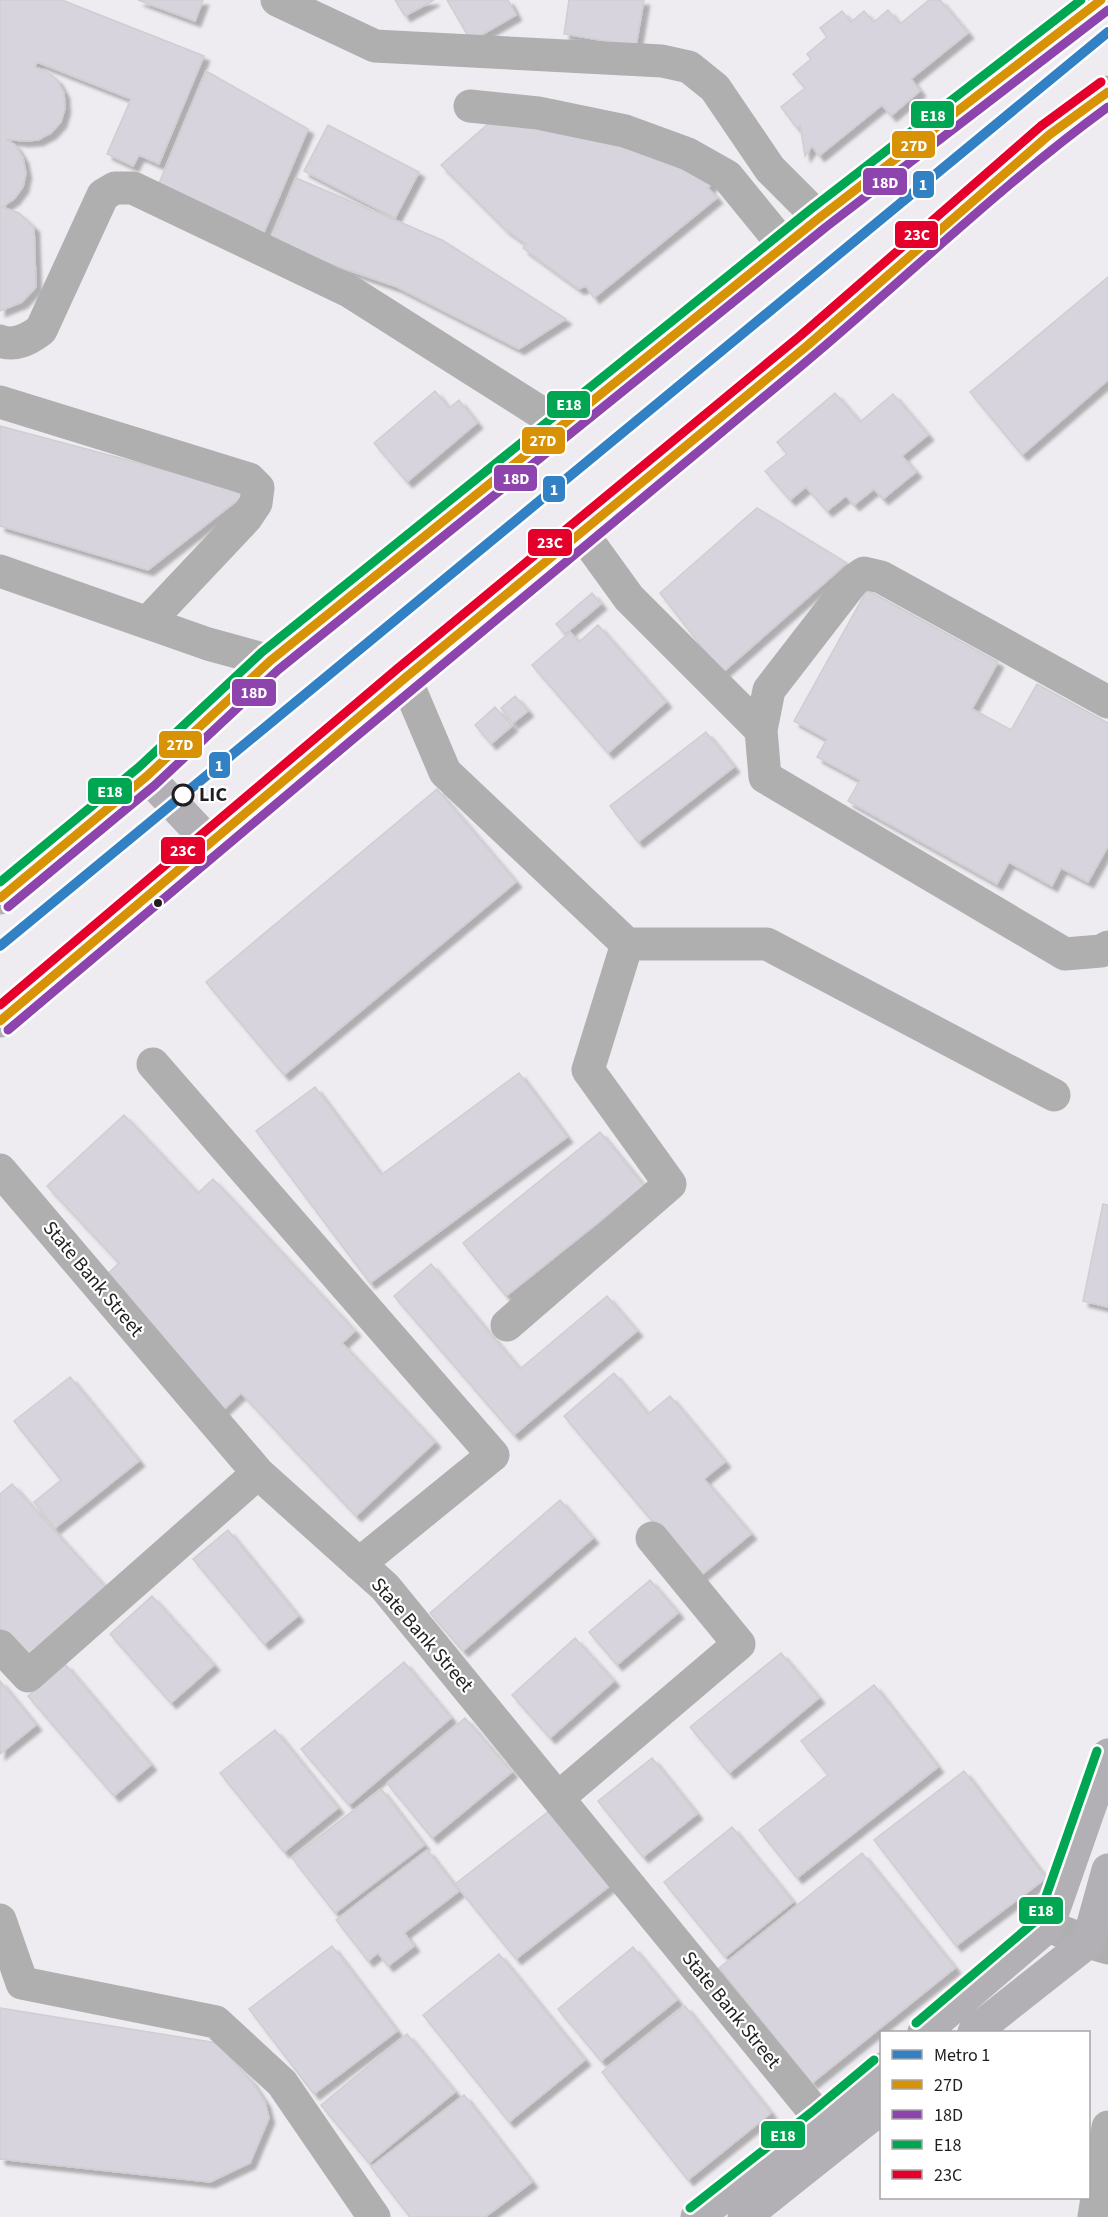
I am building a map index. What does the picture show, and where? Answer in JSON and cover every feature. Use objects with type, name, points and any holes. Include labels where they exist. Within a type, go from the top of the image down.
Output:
[{"type":"main road","points":[[0,898],[147,776],[270,661],[819,218],[1101,0]]},
{"type":"main road","points":[[0,1021],[405,678],[808,345],[1049,135],[1108,92]]},
{"type":"main road","points":[[147,776],[210,843]]},
{"type":"main road","points":[[925,2031],[1048,1926],[1107,1762]]},
{"type":"main road","points":[[975,2031],[1098,1945],[1108,1870]]},
{"type":"main road","points":[[697,2217],[880,2071]]},
{"type":"main road","points":[[744,2217],[880,2109]]},
{"type":"street","points":[[277,0],[375,46],[662,61],[689,67],[715,88],[770,169],[819,218]]},
{"type":"street","points":[[470,106],[538,113],[625,131],[688,154],[727,176],[784,246]]},
{"type":"street","points":[[0,341],[9,345],[29,339],[41,330],[103,195],[115,189],[133,189],[349,291],[562,426]]},
{"type":"street","points":[[0,402],[249,479],[258,488],[256,503],[246,518],[148,622]]},
{"type":"street","points":[[582,533],[629,598],[761,730]]},
{"type":"street","points":[[0,571],[208,644],[270,661]]},
{"type":"street","points":[[1108,702],[881,577],[864,573],[854,580],[769,690],[761,730],[765,777],[1065,954],[1101,951],[1108,947]]},
{"type":"street","points":[[405,678],[445,772],[627,944],[767,944],[1054,1095]]},
{"type":"street","points":[[507,1325],[670,1184],[588,1070],[627,944]]},
{"type":"street","points":[[153,1064],[494,1455],[358,1564]]},
{"type":"street","name":"State Bank Street","points":[[0,1170],[258,1473],[385,1587],[821,2120]]},
{"type":"street","points":[[0,1646],[28,1676],[258,1473]]},
{"type":"street","points":[[558,1798],[739,1644],[652,1538]]},
{"type":"street","points":[[0,1920],[22,1983],[216,2022],[282,2084],[367,2214]]},
{"type":"street","points":[[1048,1926],[1098,1945]]},
{"type":"street","points":[[1095,2217],[1108,2127]]},
{"type":"building","points":[[0,0],[62,0],[204,56],[159,164],[139,155],[133,166],[107,154],[131,99],[37,62],[35,67],[46,71],[57,80],[64,93],[65,108],[61,122],[51,133],[38,140],[6,139],[15,145],[23,158],[26,173],[23,187],[14,199],[2,207],[19,213],[34,227],[36,287],[22,302],[0,311]]},
{"type":"building","points":[[138,0],[203,0],[195,21]]},
{"type":"building","points":[[395,0],[434,0],[405,16]]},
{"type":"building","points":[[447,0],[508,0],[516,15],[471,41]]},
{"type":"building","points":[[569,0],[644,0],[636,46],[564,34]]},
{"type":"building","points":[[929,0],[940,0],[968,33],[911,79],[920,91],[891,116],[882,105],[819,156],[812,146],[805,156],[800,125],[797,128],[781,107],[805,88],[793,74],[811,59],[807,54],[827,37],[820,28],[842,11],[851,22],[864,11],[874,22],[888,10],[900,24]]},
{"type":"building","points":[[206,71],[308,129],[259,244],[157,188]]},
{"type":"building","points":[[497,116],[673,157],[715,181],[708,188],[717,198],[594,298],[586,286],[579,289],[523,248],[526,244],[505,229],[441,165]]},
{"type":"building","points":[[328,125],[419,172],[395,218],[304,171]]},
{"type":"building","points":[[296,178],[442,240],[566,319],[519,349],[397,287],[270,243]]},
{"type":"building","points":[[1108,277],[1108,380],[1022,455],[970,392]]},
{"type":"building","points":[[435,391],[449,408],[459,400],[477,423],[407,482],[374,443]]},
{"type":"building","points":[[835,393],[860,422],[893,394],[928,435],[902,456],[916,472],[883,499],[874,489],[854,505],[846,496],[827,511],[806,487],[790,500],[765,471],[787,454],[777,442]]},
{"type":"building","points":[[0,426],[248,492],[148,570],[0,526]]},
{"type":"building","points":[[757,508],[847,563],[722,673],[660,593]]},
{"type":"building","points":[[867,590],[998,662],[972,709],[1011,730],[1037,684],[1108,723],[1108,846],[1088,882],[1061,868],[1052,886],[1009,862],[997,884],[848,801],[860,780],[817,757],[827,739],[794,721]]},
{"type":"building","points":[[592,593],[601,604],[565,634],[556,624]]},
{"type":"building","points":[[598,625],[666,702],[608,753],[532,665],[570,632],[579,642]]},
{"type":"building","points":[[515,696],[528,711],[513,723],[501,708]]},
{"type":"building","points":[[495,707],[512,726],[491,744],[475,725]]},
{"type":"building","points":[[706,732],[734,767],[638,842],[610,806]]},
{"type":"building","points":[[437,789],[516,882],[284,1075],[206,982]]},
{"type":"building","points":[[519,1073],[567,1137],[370,1283],[256,1131],[315,1087],[381,1175]]},
{"type":"building","points":[[124,1115],[198,1193],[213,1179],[355,1331],[342,1343],[435,1442],[356,1516],[241,1393],[221,1412],[99,1282],[119,1263],[47,1186]]},
{"type":"building","points":[[600,1132],[644,1186],[506,1296],[463,1243]]},
{"type":"building","points":[[1103,1204],[1108,1205],[1108,1307],[1083,1301]]},
{"type":"building","points":[[431,1264],[520,1369],[607,1296],[637,1331],[514,1435],[394,1296]]},
{"type":"building","points":[[614,1373],[648,1414],[670,1396],[725,1462],[704,1479],[751,1534],[699,1577],[564,1416]]},
{"type":"building","points":[[70,1377],[139,1461],[55,1528],[34,1502],[61,1480],[14,1421]]},
{"type":"building","points":[[12,1484],[109,1591],[31,1662],[0,1628],[0,1494]]},
{"type":"building","points":[[560,1500],[593,1538],[463,1651],[430,1613]]},
{"type":"building","points":[[228,1530],[298,1616],[264,1644],[193,1559]]},
{"type":"building","points":[[650,1580],[678,1613],[617,1665],[589,1632]]},
{"type":"building","points":[[152,1596],[214,1665],[171,1703],[110,1634]]},
{"type":"building","points":[[575,1638],[614,1681],[550,1738],[512,1695]]},
{"type":"building","points":[[781,1653],[819,1698],[729,1773],[690,1727]]},
{"type":"building","points":[[404,1662],[451,1718],[349,1805],[301,1749]]},
{"type":"building","points":[[65,1664],[151,1765],[114,1796],[28,1696]]},
{"type":"building","points":[[0,1681],[36,1725],[0,1754]]},
{"type":"building","points":[[874,1685],[938,1767],[797,1878],[759,1830],[828,1775],[801,1741]]},
{"type":"building","points":[[465,1718],[512,1772],[432,1838],[387,1783]]},
{"type":"building","points":[[275,1730],[338,1808],[284,1852],[220,1773]]},
{"type":"building","points":[[652,1758],[697,1814],[643,1857],[598,1801]]},
{"type":"building","points":[[964,1771],[1046,1878],[956,1946],[874,1840]]},
{"type":"building","points":[[381,1789],[424,1845],[335,1913],[292,1858]]},
{"type":"building","points":[[553,1808],[612,1884],[516,1959],[455,1884]]},
{"type":"building","points":[[732,1827],[793,1902],[725,1957],[664,1882]]},
{"type":"building","points":[[427,1850],[459,1891],[404,1933],[414,1946],[388,1966],[378,1953],[368,1961],[336,1920]]},
{"type":"building","points":[[862,1853],[955,1968],[812,2083],[719,1968]]},
{"type":"building","points":[[332,1946],[397,2031],[314,2094],[249,2009]]},
{"type":"building","points":[[633,1947],[677,2000],[601,2061],[558,2009]]},
{"type":"building","points":[[499,1954],[585,2060],[509,2122],[423,2015]]},
{"type":"building","points":[[685,2006],[771,2113],[688,2180],[602,2072]]},
{"type":"building","points":[[0,2008],[217,2043],[251,2081],[265,2102],[269,2118],[250,2163],[210,2182],[0,2159]]},
{"type":"building","points":[[407,2034],[455,2092],[369,2163],[321,2105]]},
{"type":"building","points":[[464,2095],[532,2182],[485,2217],[410,2217],[371,2167]]},
{"type":"metro line","name":"1","points":[[0,946],[1108,32]]},
{"type":"transit line","name":"E18","points":[[0,882],[139,767],[262,652],[811,209],[1081,0]]},
{"type":"transit line","name":"27D","points":[[0,898],[147,776],[270,661],[819,218],[1101,0]]},
{"type":"transit line","name":"18D","points":[[8,907],[155,785],[278,670],[826,227],[1108,10]]},
{"type":"transit line","name":"23C","points":[[0,1005],[397,669],[800,336],[1041,126],[1101,82]]},
{"type":"transit line","name":"27D","points":[[0,1021],[405,678],[808,345],[1049,135],[1108,92]]},
{"type":"transit line","name":"18D","points":[[8,1030],[794,372],[1027,170],[1108,107]]},
{"type":"transit line","name":"E18","points":[[916,2023],[1038,1919],[1097,1751]]},
{"type":"transit line","name":"E18","points":[[690,2208],[874,2060]]},
{"type":"place","name":"LIC","points":[[183,795]]}]
